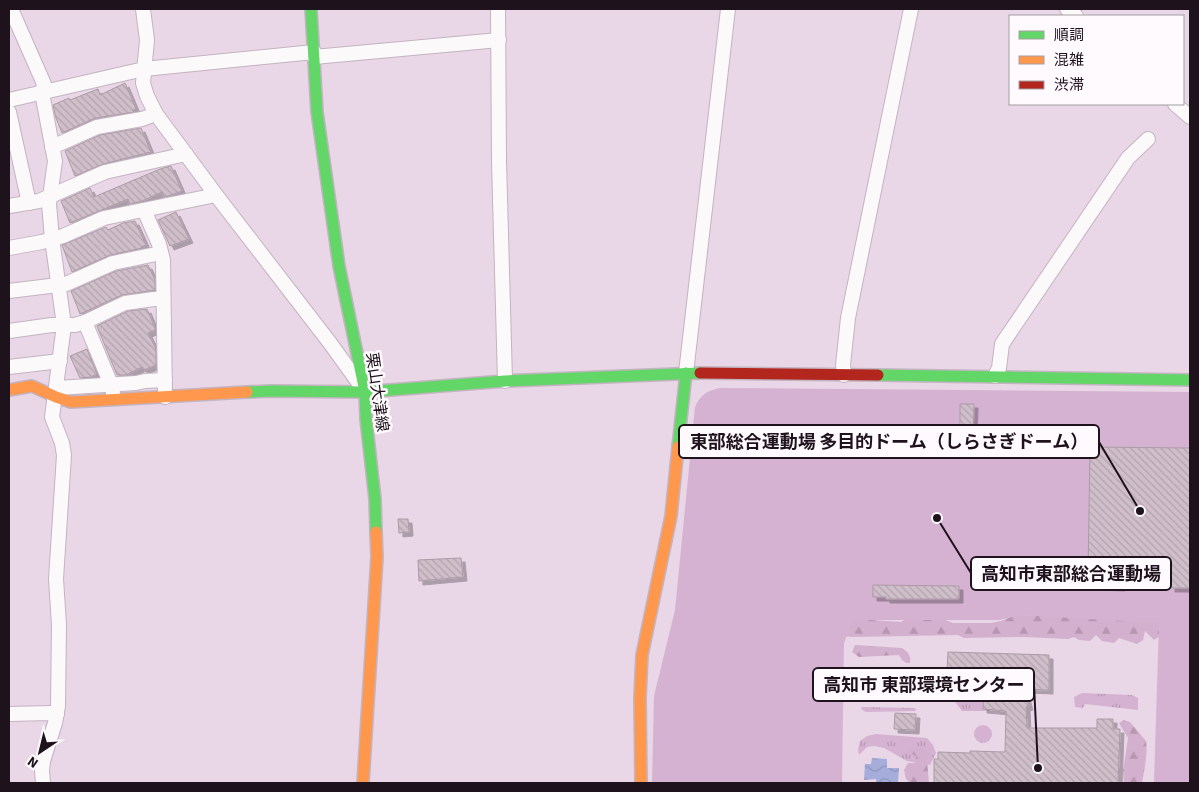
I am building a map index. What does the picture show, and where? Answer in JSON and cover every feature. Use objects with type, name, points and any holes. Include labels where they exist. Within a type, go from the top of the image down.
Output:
[{"type":"street","points":[[11,9],[44,84],[42,93],[55,161],[49,204],[64,325],[52,417],[62,443],[64,455],[56,579],[59,626],[58,706],[43,761],[43,783]]},
{"type":"street","points":[[144,9],[147,40],[143,83],[156,114],[365,392]]},
{"type":"street","name":"栗山大津線","points":[[311,9],[317,112],[338,266],[365,392],[366,419],[375,499],[376,557],[363,783]]},
{"type":"street","points":[[498,9],[499,161],[505,381]]},
{"type":"street","points":[[640,783],[642,655],[671,516],[728,9]]},
{"type":"street","points":[[844,375],[848,318],[911,9]]},
{"type":"street","points":[[9,100],[144,69],[499,40]]},
{"type":"street","points":[[1176,105],[1190,117]]},
{"type":"street","points":[[9,112],[14,162],[29,202]]},
{"type":"street","points":[[52,147],[97,127],[142,119],[156,114]]},
{"type":"street","points":[[998,369],[1002,344],[1128,158],[1148,138]]},
{"type":"street","points":[[9,206],[39,201],[105,172],[186,154]]},
{"type":"street","points":[[9,248],[52,240],[104,218],[216,195]]},
{"type":"street","points":[[144,210],[159,244],[163,260],[165,397]]},
{"type":"street","points":[[9,291],[66,284],[113,263],[161,253]]},
{"type":"street","points":[[9,331],[75,324],[84,322],[125,303],[163,299]]},
{"type":"street","points":[[84,322],[111,384],[113,400]]},
{"type":"street","points":[[9,367],[60,361]]},
{"type":"street","points":[[9,390],[32,386],[56,392],[71,402],[271,391],[365,392],[505,381],[686,373],[844,375],[998,369],[1190,380]]},
{"type":"street","points":[[56,392],[111,384],[164,380]]},
{"type":"street","points":[[9,714],[57,714]]},
{"type":"green space","points":[[720,388],[1190,392],[1190,783],[1154,783],[1159,623],[1020,615],[999,620],[853,620],[844,643],[842,783],[652,783],[654,696],[675,610],[695,407],[699,399],[705,394]]},
{"type":"green space","points":[[1015,615],[1158,617],[1169,630],[1154,640],[1145,631],[1143,640],[1137,644],[1119,638],[1114,643],[1102,641],[1096,635],[1090,641],[1079,640],[1074,637],[1068,639],[1024,637],[964,638],[958,635],[852,637],[822,633],[840,618],[901,622],[907,619],[943,619],[953,623],[991,623]]},
{"type":"green space","points":[[855,645],[902,648],[909,654],[910,663],[906,663],[899,655],[859,657],[852,652]]},
{"type":"green space","points":[[949,691],[996,692],[991,702],[990,711],[962,711]]},
{"type":"green space","points":[[1082,693],[1132,695],[1138,698],[1138,710],[1085,704],[1083,708],[1075,707],[1074,697]]},
{"type":"green space","points":[[862,707],[915,708],[916,711],[866,712],[861,709]]},
{"type":"green space","points":[[1124,720],[1130,722],[1146,741],[1146,757],[1142,783],[1124,783],[1123,771],[1128,738],[1119,723]]},
{"type":"green space","points":[[983,725],[989,728],[992,734],[989,740],[983,743],[977,740],[974,734],[977,728]]},
{"type":"green space","points":[[876,734],[927,738],[933,745],[936,753],[930,765],[907,761],[884,748],[874,746],[867,747],[859,755],[860,741],[867,736]]},
{"type":"green space","points":[[910,748],[924,748],[930,752],[927,761],[929,783],[910,783],[906,779],[904,770],[908,763],[915,763],[916,756],[908,752]]},
{"type":"water","points":[[872,758],[887,759],[887,768],[899,768],[898,783],[876,783],[876,779],[864,780],[865,764],[871,764]]},
{"type":"building","points":[[125,83],[136,109],[133,110],[134,112],[95,118],[62,133],[53,105],[98,89],[100,95]]},
{"type":"building","points":[[141,128],[151,152],[103,164],[75,176],[65,151],[100,135]]},
{"type":"building","points":[[171,166],[182,191],[164,197],[162,192],[130,204],[128,199],[70,223],[61,201],[90,188],[94,197]]},
{"type":"building","points":[[176,212],[189,239],[170,246],[158,220]]},
{"type":"building","points":[[135,221],[146,245],[142,248],[110,255],[72,272],[62,245],[106,227],[108,230],[123,223]]},
{"type":"building","points":[[148,265],[155,280],[155,290],[122,295],[80,314],[71,291],[116,271]]},
{"type":"building","points":[[147,309],[155,328],[155,330],[148,333],[156,349],[156,365],[144,370],[142,367],[126,375],[117,375],[97,326],[128,311]]},
{"type":"building","points":[[87,349],[97,374],[91,377],[80,378],[70,356]]},
{"type":"building","points":[[960,404],[974,404],[973,438],[960,438]]},
{"type":"building","points":[[1090,447],[1190,448],[1190,588],[1171,588],[1171,579],[1120,579],[1121,587],[1091,586],[1091,574],[1088,574]]},
{"type":"building","points":[[398,519],[408,519],[409,532],[399,533]]},
{"type":"building","points":[[461,558],[463,577],[419,581],[418,560]]},
{"type":"building","points":[[873,585],[959,586],[959,599],[886,599],[886,597],[873,597]]},
{"type":"building","points":[[948,652],[1049,655],[1049,690],[1024,689],[1029,706],[1026,707],[1027,728],[1097,728],[1097,719],[1113,719],[1113,729],[1120,729],[1118,783],[934,783],[934,759],[938,759],[938,752],[1005,752],[1006,711],[983,709],[984,688],[946,688]]},
{"type":"building","points":[[895,713],[916,714],[915,730],[894,729]]},
{"type":"traffic: fast","points":[[311,9],[317,112],[339,266],[365,392],[366,419],[375,499],[376,532]]},
{"type":"traffic: fast","points":[[678,447],[686,373]]},
{"type":"traffic: fast","points":[[247,392],[365,392],[505,381],[700,373]]},
{"type":"traffic: fast","points":[[878,375],[1190,380]]},
{"type":"traffic: slow","points":[[9,390],[32,386],[71,402],[247,392]]},
{"type":"traffic: slow","points":[[641,783],[640,698],[642,655],[671,516],[678,447]]},
{"type":"traffic: slow","points":[[363,783],[377,557],[376,532]]},
{"type":"traffic: jam","points":[[700,373],[878,375]]},
{"type":"place","name":"東部総合運動場 多目的ドーム（しらさぎドーム）","points":[[1140,511]]},
{"type":"place","name":"高知市東部総合運動場","points":[[937,518]]},
{"type":"place","name":"高知市 東部環境センター","points":[[1038,768]]}]
